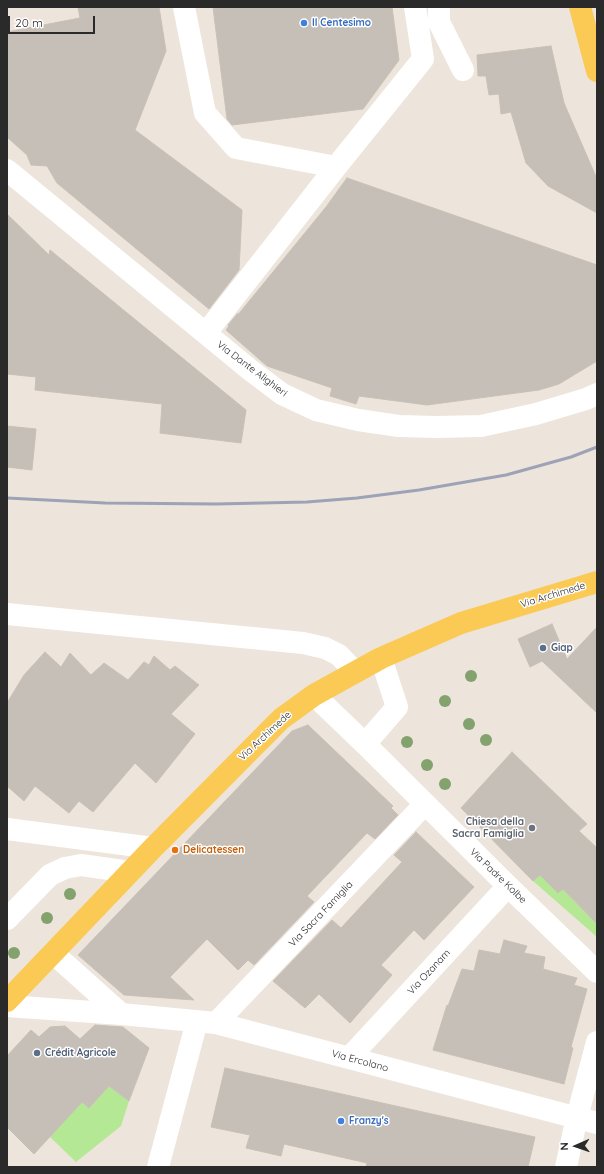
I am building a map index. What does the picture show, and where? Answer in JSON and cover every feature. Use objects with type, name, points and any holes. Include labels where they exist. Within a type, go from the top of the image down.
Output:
[{"type":"main road","points":[[580,7],[597,71]]},
{"type":"main road","name":"Via Archimede","points":[[7,1001],[153,848],[281,719],[314,695],[381,658],[461,624],[597,582]]},
{"type":"street","points":[[184,7],[205,113],[236,148],[336,167]]},
{"type":"street","points":[[206,333],[423,59],[415,7]]},
{"type":"street","points":[[439,7],[439,22],[463,70]]},
{"type":"street","name":"Via Dante Alighieri","points":[[7,170],[282,394],[316,410],[358,420],[399,426],[481,426],[536,414],[593,394]]},
{"type":"street","points":[[7,614],[303,643],[325,648],[339,655],[355,672]]},
{"type":"street","points":[[365,744],[397,707],[381,658]]},
{"type":"street","name":"Via Padre Kolbe","points":[[314,695],[597,972]]},
{"type":"street","name":"Via Sacra Famiglia","points":[[206,1022],[425,804]]},
{"type":"street","points":[[7,829],[153,848]]},
{"type":"street","points":[[7,919],[50,875],[65,868],[81,865],[130,872]]},
{"type":"street","name":"Via Ozanam","points":[[349,1058],[508,886]]},
{"type":"street","points":[[53,953],[120,1014]]},
{"type":"street","name":"Via Ercolano","points":[[7,1006],[206,1022],[587,1120]]},
{"type":"street","points":[[158,1167],[206,1022]]},
{"type":"street","points":[[566,1167],[587,1120],[597,1042]]},
{"type":"green space","points":[[540,875],[558,893],[563,889],[597,924],[597,937],[533,881]]},
{"type":"green space","points":[[50,1071],[89,1108],[109,1086],[129,1101],[121,1126],[76,1162],[50,1137]]},
{"type":"building","points":[[78,7],[159,7],[166,51],[135,130],[242,210],[239,270],[209,309],[57,183],[47,166],[31,165],[27,155],[7,137],[7,32],[80,18]]},
{"type":"building","points":[[213,7],[392,7],[399,60],[363,109],[232,125],[227,119]]},
{"type":"building","points":[[551,46],[564,103],[597,179],[597,213],[548,186],[526,163],[511,112],[501,114],[499,94],[489,95],[486,76],[478,76],[477,55]]},
{"type":"building","points":[[347,178],[597,265],[597,361],[559,384],[539,390],[427,405],[359,396],[356,404],[330,396],[332,388],[267,366],[226,330],[229,326],[228,325],[326,207]]},
{"type":"building","points":[[7,214],[49,255],[50,250],[246,410],[241,443],[160,433],[162,404],[35,390],[36,377],[7,374]]},
{"type":"building","points":[[7,426],[36,429],[32,470],[7,467]]},
{"type":"building","points":[[552,624],[567,659],[597,627],[597,713],[542,661],[530,667],[518,639]]},
{"type":"building","points":[[45,652],[61,667],[70,653],[91,675],[104,663],[128,680],[144,662],[149,665],[154,656],[170,670],[175,666],[199,685],[171,714],[195,734],[156,783],[135,763],[93,812],[79,801],[69,813],[35,786],[24,801],[7,786],[7,703],[24,675]]},
{"type":"building","points":[[308,725],[393,806],[391,808],[398,815],[375,839],[367,833],[307,896],[314,902],[254,965],[248,960],[238,970],[207,939],[170,977],[194,1000],[124,995],[78,955],[292,731]]},
{"type":"building","name":"Chiesa della Sacra Famiglia","points":[[512,752],[587,824],[579,831],[597,848],[597,924],[563,889],[558,893],[540,875],[533,881],[461,808]]},
{"type":"building","points":[[416,832],[474,887],[424,940],[414,930],[381,965],[392,975],[350,1023],[319,994],[305,1008],[273,981],[332,920],[341,928],[402,862],[394,855]]},
{"type":"building","points":[[504,940],[527,946],[524,953],[545,957],[543,969],[577,978],[574,985],[587,989],[571,1047],[573,1048],[564,1084],[433,1050],[447,1005],[448,1006],[462,969],[474,971],[479,950],[500,954]]},
{"type":"building","points":[[95,1025],[123,1027],[149,1048],[129,1101],[109,1086],[89,1108],[82,1102],[34,1154],[7,1127],[7,1056],[31,1030],[39,1037],[50,1027],[65,1026],[80,1039]]},
{"type":"building","points":[[225,1068],[535,1137],[528,1167],[366,1167],[367,1163],[284,1144],[281,1156],[246,1148],[250,1135],[211,1127]]},
{"type":"railway","points":[[7,498],[105,503],[216,504],[307,502],[357,498],[419,490],[506,475],[571,457],[597,447]]},
{"type":"place","name":"Il Centesimo","points":[[304,23]]},
{"type":"place","name":"Giap","points":[[543,648]]},
{"type":"place","name":"Chiesa della Sacra Famiglia","points":[[532,828]]},
{"type":"place","name":"Delicatessen","points":[[175,850]]},
{"type":"place","name":"Crédit Agricole","points":[[37,1053]]},
{"type":"place","name":"Franzy's","points":[[341,1121]]}]
